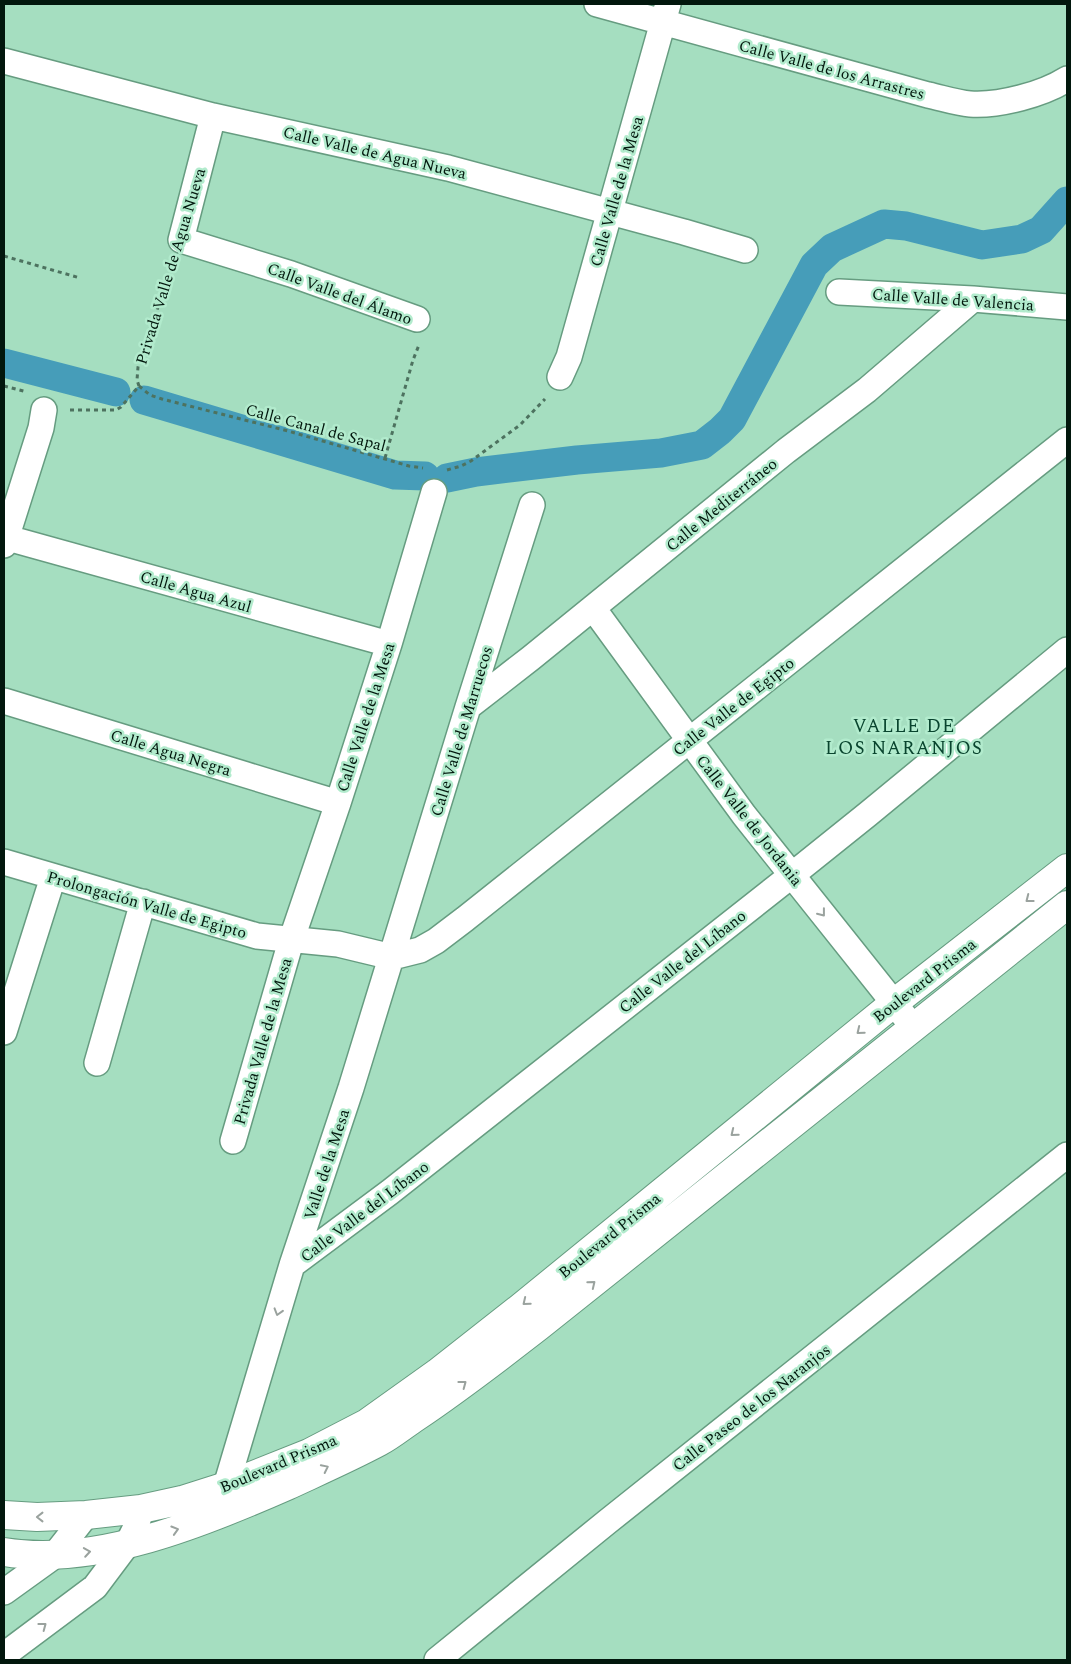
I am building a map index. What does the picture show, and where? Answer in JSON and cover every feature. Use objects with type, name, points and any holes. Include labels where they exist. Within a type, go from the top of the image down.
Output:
[{"type":"street","name":"Calle Valle de los Arrastres","points":[[596,4],[666,13],[919,93],[971,104],[1008,101],[1062,85]]},
{"type":"street","name":"Calle Valle de la Mesa","points":[[560,377],[569,358],[666,13]]},
{"type":"street","name":"Calle Valle de Agua Nueva","points":[[4,61],[213,116],[448,168],[745,250]]},
{"type":"street","name":"Privada Valle de Agua Nueva","points":[[181,240],[213,116]]},
{"type":"street","name":"Calle Valle del Álamo","points":[[181,240],[291,274],[417,319]]},
{"type":"street","name":"Calle Valle de Valencia","points":[[839,292],[972,299],[1067,307]]},
{"type":"street","name":"Calle Mediterráneo","points":[[468,706],[593,608],[743,486],[867,390],[972,299]]},
{"type":"street","points":[[5,540],[41,428],[44,410]]},
{"type":"street","name":"Calle Valle de Egipto","points":[[392,957],[420,950],[436,942],[1067,440]]},
{"type":"street","name":"Calle Valle de la Mesa","points":[[291,941],[389,644],[434,477]]},
{"type":"street","name":"Calle Valle de Marruecos","points":[[392,957],[468,706],[532,505]]},
{"type":"street","name":"Calle Agua Azul","points":[[5,540],[389,644]]},
{"type":"street","name":"Calle Valle de Jordania","points":[[593,608],[744,814],[913,1026]]},
{"type":"street","name":"Calle Valle del Líbano","points":[[292,1265],[390,1192],[868,814],[1067,650]]},
{"type":"street","name":"Calle Agua Negra","points":[[4,702],[338,803]]},
{"type":"street","name":"Prolongación Valle de Egipto","points":[[4,862],[258,936],[291,941],[338,944],[392,957]]},
{"type":"street","name":"Boulevard Prisma","points":[[4,1515],[37,1517],[86,1515],[141,1509],[182,1500],[226,1486],[308,1453],[367,1423],[437,1373],[521,1307],[894,1003],[1067,868]]},
{"type":"street","points":[[4,1032],[53,877]]},
{"type":"street","points":[[96,1063],[144,902]]},
{"type":"street","name":"Boulevard Prisma","points":[[4,1552],[54,1556],[88,1552],[182,1528],[317,1472],[379,1442],[448,1395],[538,1327],[1067,905]]},
{"type":"street","name":"Privada Valle de la Mesa","points":[[233,1141],[291,941]]},
{"type":"street","name":"Valle de la Mesa","points":[[226,1486],[292,1265],[392,957]]},
{"type":"street","name":"Calle Paseo de los Naranjos","points":[[437,1660],[1067,1155]]},
{"type":"street","points":[[4,1655],[94,1587],[128,1543],[141,1509]]},
{"type":"street","points":[[4,1592],[54,1556],[86,1515]]},
{"type":"path","name":"Privada Valle de Agua Nueva","points":[[139,386],[137,380],[138,367],[181,240]]},
{"type":"path","points":[[4,256],[80,278]]},
{"type":"path","name":"Calle Valle del Álamo","points":[[385,458],[413,360],[422,339],[421,324],[417,319]]},
{"type":"path","name":"Calle Canal de Sapal","points":[[139,386],[150,396],[385,458],[434,477],[471,461],[520,425],[543,402],[560,377]]},
{"type":"path","points":[[44,410],[116,410],[121,408],[139,386]]},
{"type":"waterway","points":[[447,478],[476,472],[577,460],[661,453],[702,445],[732,419],[814,265],[832,248],[884,224],[906,226],[982,245],[1022,239],[1041,230],[1067,201]]},
{"type":"waterway","points":[[4,363],[116,392]]},
{"type":"waterway","points":[[144,400],[395,475],[425,476]]},
{"type":"district","name":"VALLE DE LOS NARANJOS","points":[[904,736]]}]
